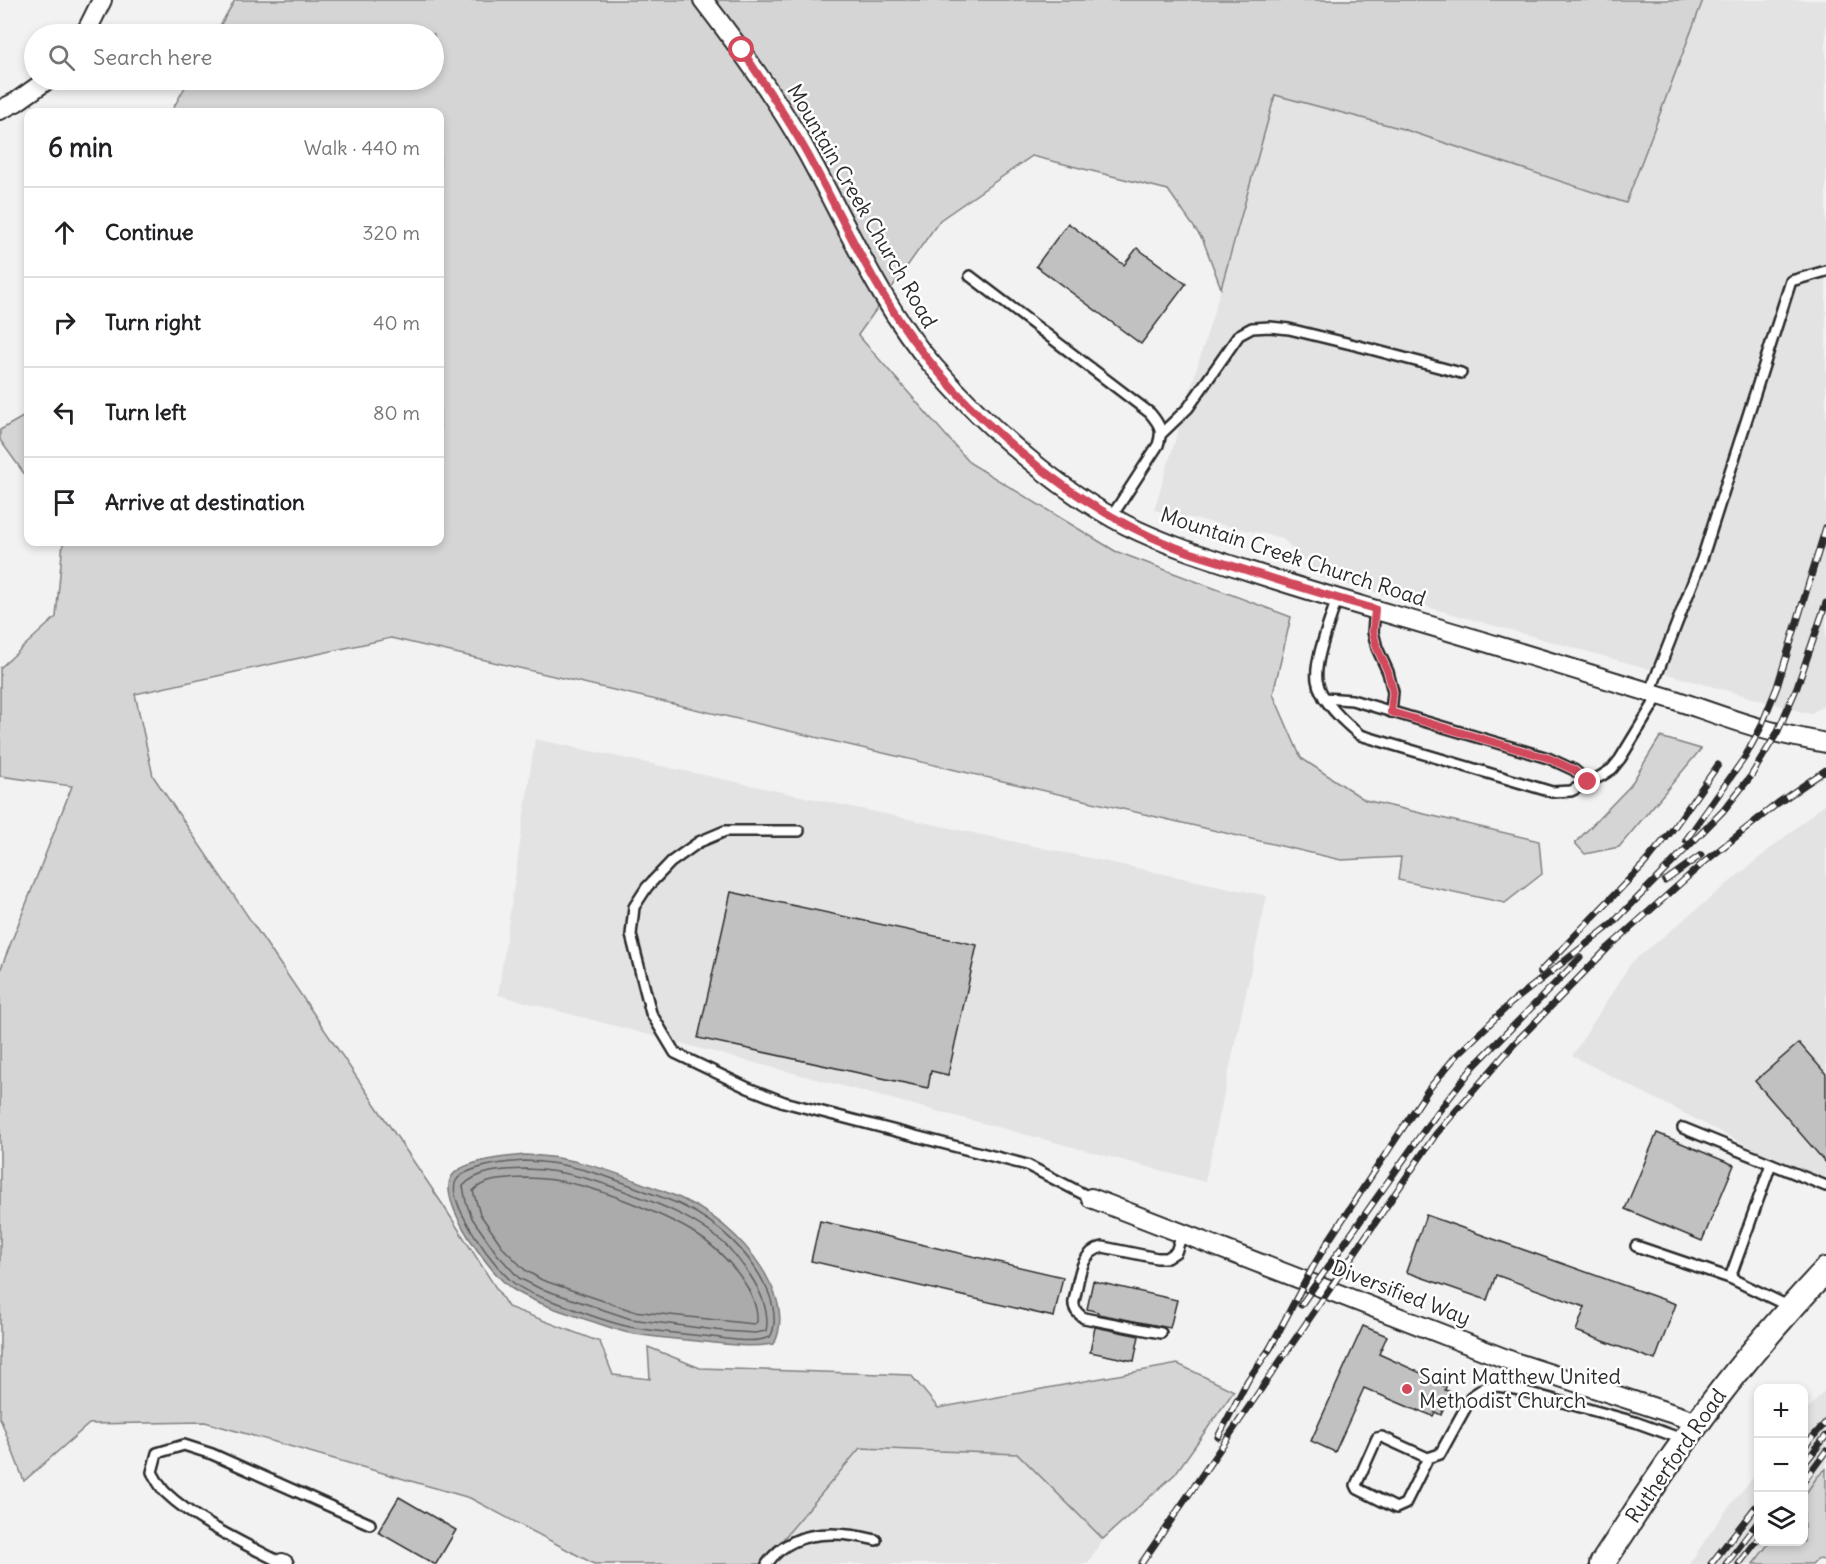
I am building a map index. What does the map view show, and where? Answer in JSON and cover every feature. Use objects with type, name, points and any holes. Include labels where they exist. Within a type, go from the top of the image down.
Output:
[{"type":"street","points":[[90,24],[102,0]]},
{"type":"street","name":"Mountain Creek Church Road","points":[[703,0],[742,50],[781,109],[878,286],[899,320],[932,365],[974,410],[1030,460],[1076,494],[1124,524],[1176,547],[1761,729],[1826,743]]},
{"type":"street","points":[[0,110],[33,90]]},
{"type":"street","name":"Diversified Way","points":[[1091,1198],[1691,1431]]},
{"type":"street","name":"Rutherford Road","points":[[1602,1564],[1691,1431],[1731,1378],[1791,1307],[1826,1270]]},
{"type":"lane","points":[[1337,598],[1317,667],[1317,682],[1324,698],[1346,724],[1360,735],[1552,792],[1571,791],[1612,769],[1620,759],[1654,694],[1702,559],[1791,281],[1826,271]]},
{"type":"lane","points":[[970,276],[1150,413],[1159,423],[1161,434],[1158,445],[1112,516]]},
{"type":"lane","points":[[1161,434],[1188,408],[1239,335],[1252,328],[1289,329],[1359,345],[1461,373]]},
{"type":"lane","points":[[1375,609],[1373,632],[1393,692],[1391,712]]},
{"type":"lane","points":[[1324,698],[1352,700],[1548,758],[1574,770],[1588,782]]},
{"type":"lane","points":[[799,831],[725,831],[699,842],[671,862],[647,887],[634,907],[631,935],[651,1013],[675,1053],[738,1083],[784,1101],[1027,1165],[1091,1198]]},
{"type":"lane","points":[[1683,1128],[1826,1186]]},
{"type":"lane","points":[[1730,1278],[1771,1164]]},
{"type":"lane","points":[[1161,1333],[1084,1318],[1077,1313],[1074,1301],[1084,1261],[1094,1249],[1103,1247],[1167,1258],[1176,1252],[1182,1234]]},
{"type":"lane","points":[[1636,1246],[1730,1278],[1791,1307]]},
{"type":"lane","points":[[1428,1458],[1405,1504],[1401,1507],[1396,1508],[1358,1489],[1356,1485],[1377,1438],[1382,1437],[1428,1458],[1440,1454],[1473,1396],[1484,1388],[1498,1386],[1515,1389],[1635,1422],[1691,1431]]},
{"type":"lane","points":[[279,1564],[194,1514],[164,1491],[152,1472],[157,1453],[183,1445],[212,1454],[370,1524]]},
{"type":"lane","points":[[767,1564],[787,1545],[798,1539],[818,1534],[855,1535],[876,1540]]},
{"type":"shaded area","points":[[235,0],[1703,0],[1626,203],[1403,129],[1275,95],[1221,288],[1203,240],[1168,190],[1032,156],[940,220],[858,335],[970,463],[1115,551],[1291,617],[1273,694],[1301,758],[1365,800],[1539,841],[1542,874],[1505,903],[1398,880],[1401,857],[1341,860],[391,638],[135,694],[153,776],[443,1205],[508,1307],[600,1342],[613,1375],[650,1379],[648,1347],[700,1368],[911,1375],[938,1408],[1178,1364],[1234,1391],[1175,1474],[1103,1539],[1018,1454],[860,1448],[762,1564],[594,1564],[470,1498],[205,1422],[89,1424],[24,1481],[0,1418],[0,971],[72,786],[0,776],[0,668],[56,617],[63,546],[444,546],[444,108],[173,108],[183,90],[444,90],[444,24],[221,24]]},
{"type":"shaded area","points":[[1703,0],[1826,0],[1826,704],[1810,714],[1320,577],[1282,538],[1154,510],[1221,288],[1275,95],[1403,129],[1626,203]]},
{"type":"shaded area","points":[[24,416],[24,473],[0,440],[0,430]]},
{"type":"shaded area","points":[[1660,737],[1701,749],[1619,847],[1585,854],[1575,843],[1630,786]]},
{"type":"shaded area","points":[[535,739],[1267,896],[1205,1182],[498,995]]},
{"type":"shaded area","points":[[1826,803],[1826,1186],[1572,1056],[1631,963]]},
{"type":"shaded area","points":[[1826,1389],[1826,1469],[1808,1490],[1808,1438],[1808,1409]]},
{"type":"shaded area","points":[[859,1448],[1018,1454],[1103,1539],[1087,1564],[762,1564]]},
{"type":"shaded area","points":[[1826,1469],[1826,1560],[1817,1559],[1812,1564],[1753,1564],[1767,1546],[1808,1546],[1808,1490]]},
{"type":"shaded area","points":[[1754,1476],[1754,1546],[1767,1546],[1753,1564],[1689,1564],[1724,1513]]},
{"type":"water","points":[[524,1155],[571,1160],[600,1168],[676,1196],[712,1216],[745,1246],[770,1283],[780,1314],[779,1329],[774,1344],[736,1345],[629,1333],[553,1308],[514,1290],[493,1270],[469,1238],[452,1202],[449,1187],[452,1176],[466,1166],[486,1160]]},
{"type":"building","points":[[1068,223],[1124,265],[1137,248],[1186,284],[1141,344],[1036,266]]},
{"type":"building","points":[[731,892],[977,945],[948,1075],[931,1071],[928,1088],[698,1038]]},
{"type":"building","points":[[1799,1043],[1826,1074],[1826,1163],[1755,1081]]},
{"type":"building","points":[[1657,1133],[1734,1165],[1702,1241],[1625,1209]]},
{"type":"building","points":[[1426,1215],[1676,1304],[1655,1360],[1576,1331],[1585,1307],[1496,1275],[1487,1300],[1406,1272]]},
{"type":"building","points":[[820,1221],[1063,1277],[1054,1317],[811,1261]]},
{"type":"building","points":[[1093,1281],[1177,1300],[1170,1328],[1098,1314],[1098,1312],[1087,1309]]},
{"type":"building","name":"Saint Matthew United Methodist Church","points":[[1363,1326],[1387,1336],[1379,1354],[1432,1378],[1431,1380],[1451,1392],[1441,1415],[1435,1412],[1433,1416],[1364,1388],[1335,1452],[1311,1441]]},
{"type":"building","points":[[1095,1327],[1139,1336],[1134,1361],[1090,1352]]},
{"type":"building","points":[[399,1497],[456,1530],[436,1564],[378,1532]]},
{"type":"railway","points":[[1686,840],[1745,757],[1760,729],[1777,687],[1826,527]]},
{"type":"railway","points":[[1269,1350],[1329,1240],[1428,1090],[1456,1056],[1511,1003],[1612,924],[1723,811],[1751,776],[1777,733],[1797,687],[1826,603]]},
{"type":"railway","points":[[1540,972],[1644,864],[1670,833],[1718,765]]},
{"type":"railway","points":[[1141,1564],[1436,1134],[1514,1044],[1608,948],[1702,864],[1778,803],[1826,770]]},
{"type":"railway","points":[[1665,881],[1701,855]]},
{"type":"railway","points":[[1301,1305],[1428,1125],[1474,1066],[1580,958]]},
{"type":"railway","points":[[1218,1437],[1248,1380],[1273,1344]]},
{"type":"railway","points":[[1808,1442],[1826,1422]]},
{"type":"railway","points":[[1808,1459],[1826,1436]]},
{"type":"railway","points":[[1808,1476],[1826,1451]]},
{"type":"railway","points":[[1711,1564],[1754,1509]]},
{"type":"railway","points":[[1726,1564],[1754,1527]]},
{"type":"railway","points":[[1739,1564],[1754,1544]]},
{"type":"place","name":"Saint Matthew United Methodist Church","points":[[1407,1389]]},
{"type":"route","points":[[742,50],[806,151],[878,286],[899,320],[932,365],[974,410],[1030,460],[1076,494],[1124,524],[1176,547],[1279,581],[1375,609],[1373,632],[1393,692],[1391,712],[1548,758],[1574,770],[1588,782]]}]
